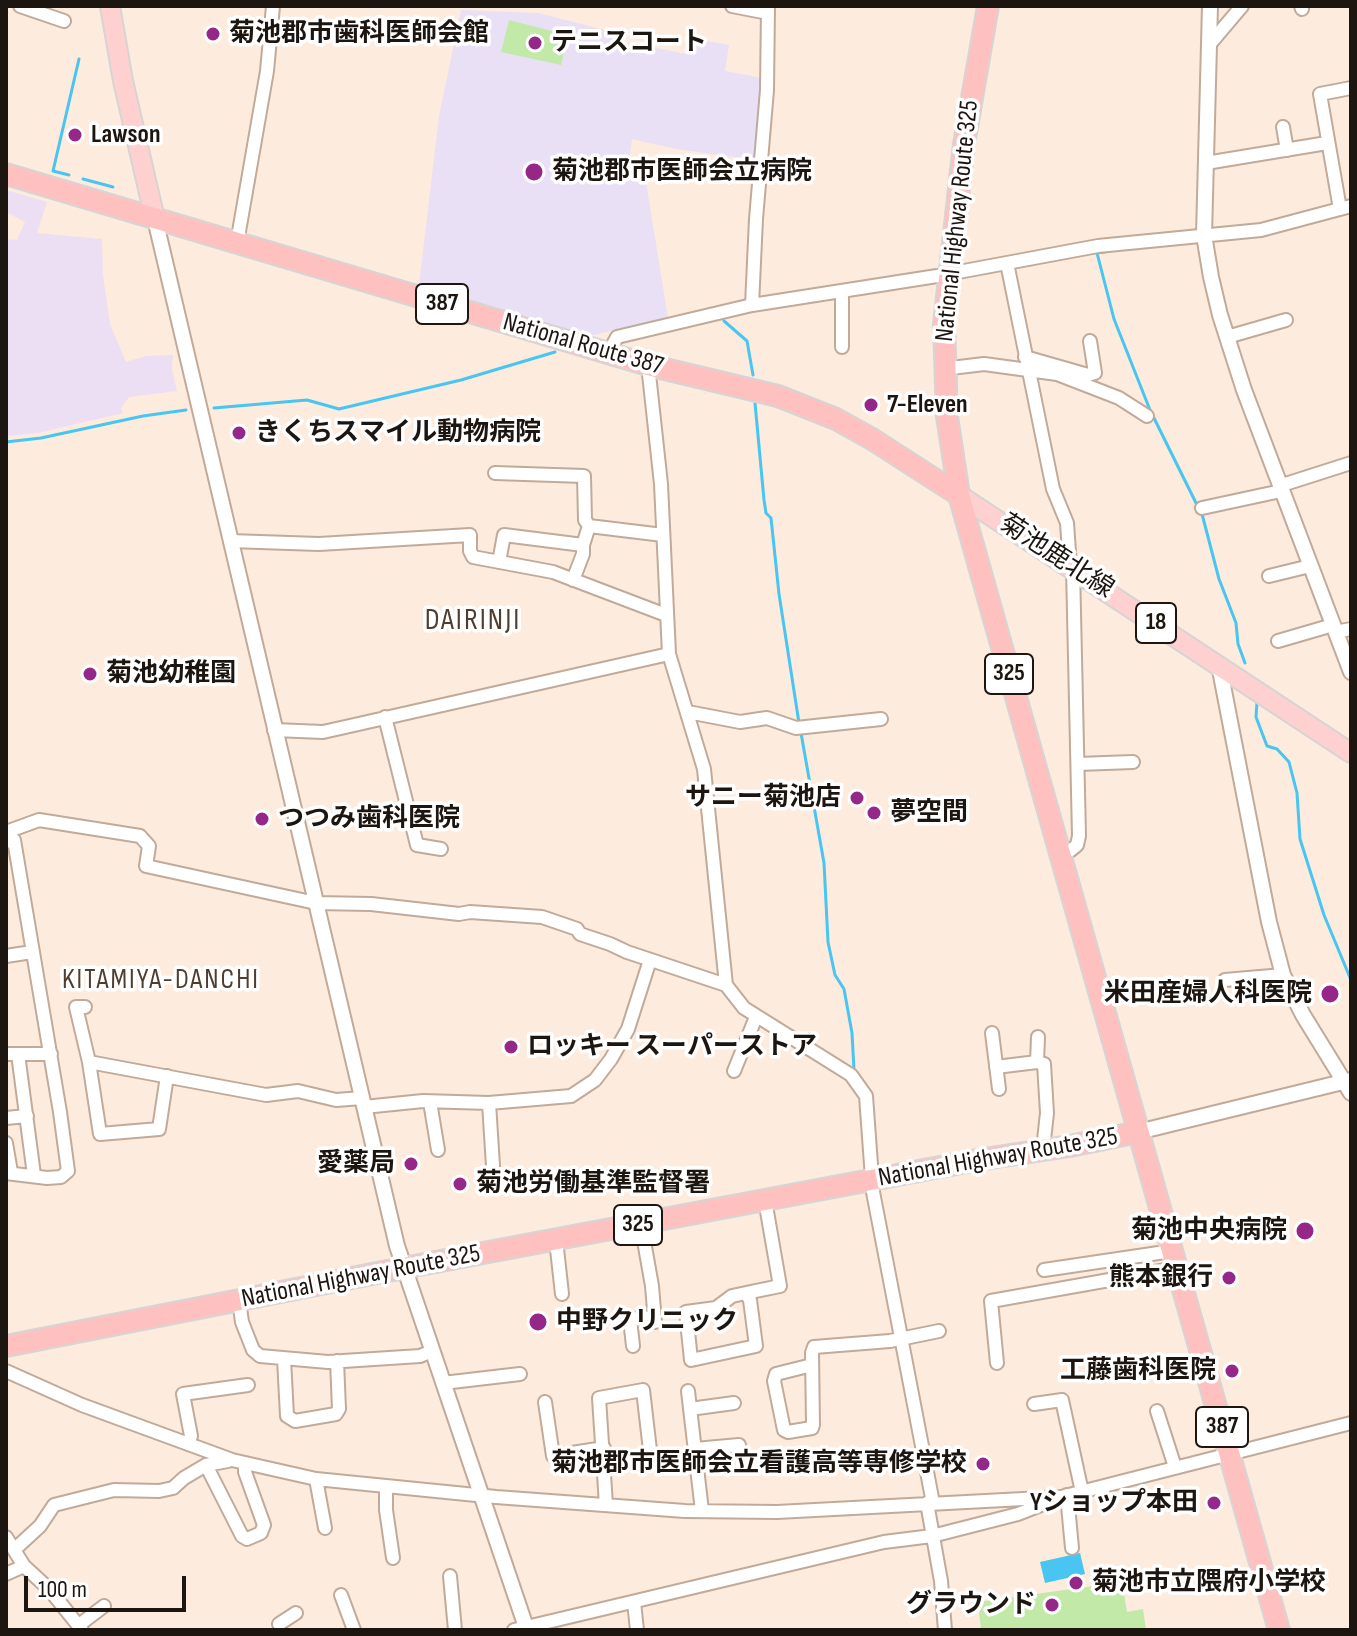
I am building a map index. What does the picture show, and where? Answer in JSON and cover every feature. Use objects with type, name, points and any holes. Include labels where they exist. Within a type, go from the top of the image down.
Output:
[{"type":"highway","name":"National Highway Route 325","points":[[6,1346],[765,1200],[1138,1132],[959,495],[947,416],[943,369],[948,274],[974,76],[988,6]]},
{"type":"highway","name":"National Route 387","points":[[6,174],[608,354],[756,389],[800,404],[872,439],[959,495]]},
{"type":"highway","name":"387","points":[[1138,1132],[1279,1630]]},
{"type":"main road","points":[[110,6],[123,81],[155,219]]},
{"type":"main road","name":"菊池鹿北線","points":[[959,495],[1351,753]]},
{"type":"street","points":[[20,6],[64,21]]},
{"type":"street","points":[[237,243],[267,71],[273,6]]},
{"type":"street","points":[[732,6],[768,9],[767,90],[752,305]]},
{"type":"street","points":[[1210,6],[1204,235],[1227,337],[1280,489],[1351,672]]},
{"type":"street","points":[[1209,45],[1242,6]]},
{"type":"street","points":[[608,354],[617,337],[752,305],[1098,246],[1261,230],[1345,207],[1327,143],[1320,94],[1351,88]]},
{"type":"street","points":[[1283,127],[1287,150]]},
{"type":"street","points":[[1206,163],[1327,143]]},
{"type":"street","points":[[155,219],[404,1269],[523,1629],[884,1542],[932,1536],[1018,1514],[1064,1496],[1351,1423]]},
{"type":"street","points":[[1007,263],[1026,363],[1044,432],[1053,489],[1067,523],[1072,567],[1079,836],[1077,845],[1061,853]]},
{"type":"street","points":[[842,291],[842,347]]},
{"type":"street","points":[[1227,337],[1286,320]]},
{"type":"street","points":[[943,369],[1026,363],[1088,375],[1095,373],[1090,341]]},
{"type":"street","points":[[1026,363],[1119,398],[1147,416]]},
{"type":"street","points":[[648,365],[661,484],[669,654],[704,769],[726,985],[744,1008],[756,1017],[851,1075],[866,1096],[872,1181],[930,1503],[945,1630]]},
{"type":"street","points":[[1202,508],[1280,489],[1351,463]]},
{"type":"street","points":[[495,473],[584,476],[585,520],[589,526],[663,535]]},
{"type":"street","points":[[573,580],[589,526]]},
{"type":"street","points":[[230,541],[319,544],[470,535],[473,557],[553,572],[666,615]]},
{"type":"street","points":[[499,562],[504,535],[583,545]]},
{"type":"street","points":[[1269,576],[1310,566]]},
{"type":"street","points":[[1278,641],[1334,629],[1351,629]]},
{"type":"street","points":[[274,730],[323,732],[669,654]]},
{"type":"street","points":[[1138,1132],[1349,1085],[1303,1015],[1283,975],[1266,908],[1219,665]]},
{"type":"street","points":[[688,712],[740,722],[767,718],[796,728],[881,719]]},
{"type":"street","points":[[385,717],[417,845],[441,849]]},
{"type":"street","points":[[1078,764],[1133,762]]},
{"type":"street","points":[[6,832],[39,820],[140,836],[149,846],[146,866],[316,903],[371,904],[459,914],[542,917],[650,960],[726,985]]},
{"type":"street","points":[[6,842],[14,840],[68,1171],[61,1177],[47,1178],[8,1172],[6,1143]]},
{"type":"street","points":[[6,956],[32,952]]},
{"type":"street","points":[[89,1062],[266,1095],[298,1091],[363,1103],[489,1103],[571,1096],[595,1080],[611,1059],[628,1029],[650,960]]},
{"type":"street","points":[[1225,980],[1283,975]]},
{"type":"street","points":[[76,1007],[89,1062],[100,1134],[159,1129],[167,1076]]},
{"type":"street","points":[[734,1071],[756,1017]]},
{"type":"street","points":[[992,1033],[999,1089]]},
{"type":"street","points":[[1037,1062],[1038,1037]]},
{"type":"street","points":[[34,1175],[27,1116],[12,1054],[51,1054]]},
{"type":"street","points":[[996,1067],[1037,1062],[1044,1064],[1047,1120],[1043,1149]]},
{"type":"street","points":[[430,1102],[438,1150]]},
{"type":"street","points":[[489,1103],[493,1166]]},
{"type":"street","points":[[6,1118],[27,1116]]},
{"type":"street","points":[[746,1293],[750,1300],[756,1346],[691,1360],[686,1312],[716,1308],[732,1296],[746,1293],[780,1286],[765,1200]]},
{"type":"street","points":[[633,1346],[630,1319],[655,1319],[641,1224]]},
{"type":"street","points":[[556,1240],[562,1294]]},
{"type":"street","points":[[1044,1270],[1175,1260]]},
{"type":"street","points":[[997,1363],[991,1301],[1175,1260]]},
{"type":"street","points":[[239,1300],[242,1322],[253,1350],[260,1356],[337,1361],[420,1356],[432,1351]]},
{"type":"street","points":[[812,1365],[776,1374],[774,1381],[784,1430],[788,1432],[812,1428],[814,1347],[939,1331]]},
{"type":"street","points":[[284,1359],[287,1416],[295,1421],[336,1414],[339,1409],[337,1361]]},
{"type":"street","points":[[6,1371],[82,1405],[232,1460],[316,1479],[702,1511],[777,1512],[1064,1496]]},
{"type":"street","points":[[443,1383],[520,1374]]},
{"type":"street","points":[[188,1444],[191,1436],[183,1394],[248,1385]]},
{"type":"street","points":[[545,1402],[553,1456],[604,1454],[651,1459],[643,1390],[599,1398],[604,1454],[606,1505]]},
{"type":"street","points":[[688,1391],[702,1511]]},
{"type":"street","points":[[1034,1404],[1062,1400],[1082,1492]]},
{"type":"street","points":[[690,1409],[734,1403]]},
{"type":"street","points":[[1157,1411],[1175,1467]]},
{"type":"street","points":[[695,1449],[739,1445]]},
{"type":"street","points":[[15,1549],[40,1526],[54,1505],[114,1490],[159,1491],[173,1488],[206,1465],[232,1460]]},
{"type":"street","points":[[206,1465],[242,1536],[247,1539],[261,1533],[264,1525],[245,1472],[245,1463]]},
{"type":"street","points":[[316,1479],[325,1528]]},
{"type":"street","points":[[386,1487],[393,1558]]},
{"type":"street","points":[[1064,1496],[1072,1548]]},
{"type":"street","points":[[6,1537],[24,1566],[49,1589],[80,1628],[104,1606]]},
{"type":"street","points":[[6,1574],[24,1566]]},
{"type":"street","points":[[450,1576],[455,1630]]},
{"type":"street","points":[[341,1595],[354,1630]]},
{"type":"street","points":[[634,1602],[637,1630]]},
{"type":"street","points":[[279,1623],[296,1613]]},
{"type":"shaded area","name":"菊池郡市医師会立病院","points":[[461,10],[538,13],[621,34],[620,41],[687,54],[691,38],[729,45],[725,71],[762,78],[755,160],[676,149],[632,139],[628,170],[645,176],[668,318],[589,336],[419,285],[439,116]]},
{"type":"shaded area","points":[[6,190],[47,202],[37,233],[102,239],[110,324],[126,362],[146,356],[173,355],[172,370],[177,391],[129,397],[121,408],[123,413],[38,433],[6,436],[6,239],[17,240],[25,222],[6,212]]},
{"type":"green space","name":"テニスコート","points":[[509,20],[568,35],[561,65],[501,52]]},
{"type":"green space","name":"グラウンド","points":[[1122,1582],[1127,1612],[1143,1609],[1146,1630],[981,1630],[978,1602]]},
{"type":"water","points":[[1080,1553],[1085,1574],[1045,1583],[1040,1562]]},
{"type":"waterway","points":[[69,175],[53,171],[79,59]]},
{"type":"waterway","points":[[83,179],[113,187]]},
{"type":"waterway","points":[[1110,251],[1097,253],[1114,319],[1150,410],[1198,507]]},
{"type":"waterway","points":[[724,321],[747,341],[753,375]]},
{"type":"waterway","points":[[214,408],[307,400],[339,409],[461,380],[555,352]]},
{"type":"waterway","points":[[755,403],[764,500],[766,513],[771,518],[799,723]]},
{"type":"waterway","points":[[6,442],[186,410]]},
{"type":"waterway","points":[[1202,514],[1219,579],[1236,623],[1238,644],[1245,663]]},
{"type":"waterway","points":[[1257,702],[1256,717],[1267,746],[1277,749],[1289,762],[1297,793],[1300,839],[1324,915],[1351,980]]},
{"type":"waterway","points":[[801,733],[824,863],[828,942],[835,975],[844,989],[852,1033],[854,1070]]},
{"type":"place","name":"菊池郡市歯科医師会館","points":[[213,34]]},
{"type":"place","name":"テニスコート","points":[[535,43]]},
{"type":"place","name":"Lawson","points":[[75,135]]},
{"type":"place","name":"菊池郡市医師会立病院","points":[[534,172]]},
{"type":"place","name":"7-Eleven","points":[[871,405]]},
{"type":"place","name":"きくちスマイル動物病院","points":[[239,433]]},
{"type":"place","name":"菊池幼稚園","points":[[90,674]]},
{"type":"place","name":"サニー菊池店","points":[[857,798]]},
{"type":"place","name":"夢空間","points":[[874,813]]},
{"type":"place","name":"つつみ歯科医院","points":[[262,819]]},
{"type":"place","name":"米田産婦人科医院","points":[[1330,994]]},
{"type":"place","name":"ロッキー スーパーストア","points":[[511,1047]]},
{"type":"place","name":"愛薬局","points":[[411,1164]]},
{"type":"place","name":"菊池労働基準監督署","points":[[460,1184]]},
{"type":"place","name":"菊池中央病院","points":[[1305,1231]]},
{"type":"place","name":"熊本銀行","points":[[1229,1278]]},
{"type":"place","name":"中野クリニック","points":[[538,1322]]},
{"type":"place","name":"工藤歯科医院","points":[[1232,1371]]},
{"type":"place","name":"菊池郡市医師会立看護高等専修学校","points":[[983,1464]]},
{"type":"place","name":"Yショップ本田","points":[[1214,1503]]},
{"type":"place","name":"菊池市立隈府小学校","points":[[1076,1583]]},
{"type":"place","name":"グラウンド","points":[[1052,1605]]},
{"type":"district","name":"DAIRINJI","points":[[473,621]]},
{"type":"district","name":"KITAMIYA-DANCHI","points":[[161,981]]}]
